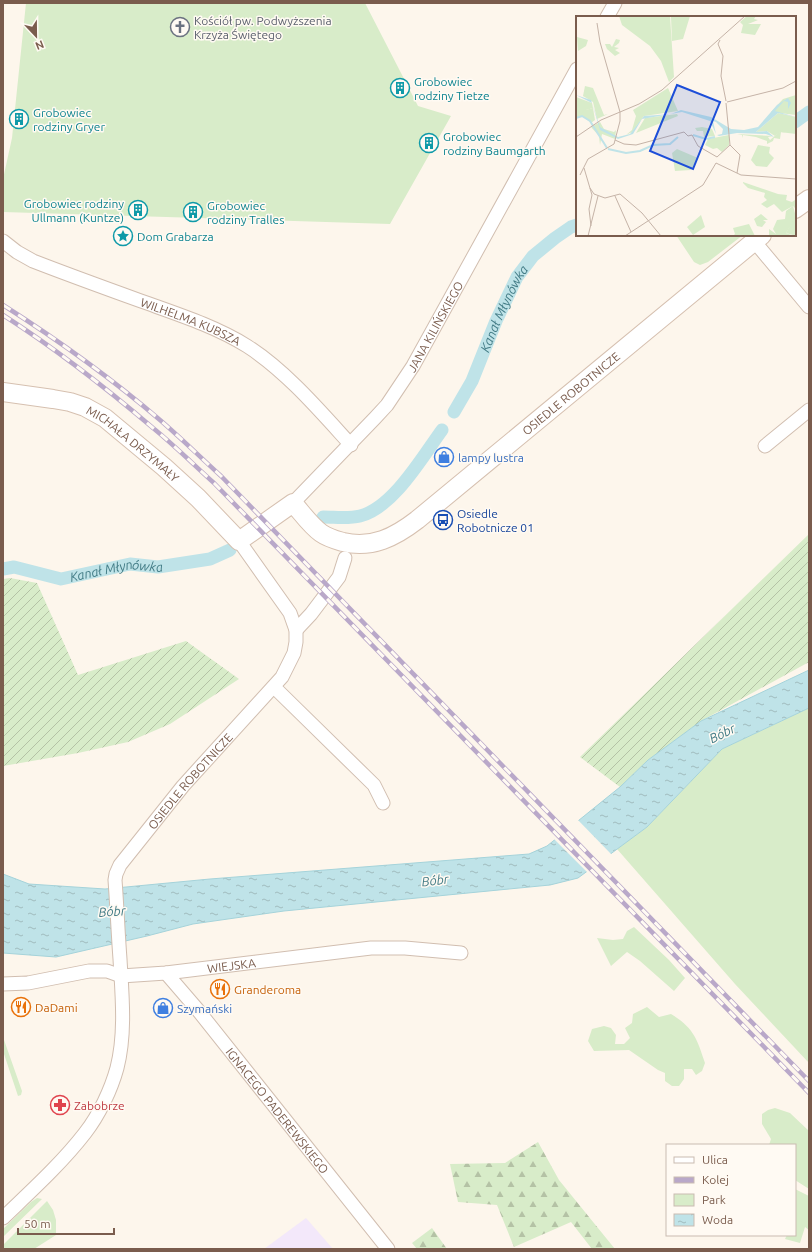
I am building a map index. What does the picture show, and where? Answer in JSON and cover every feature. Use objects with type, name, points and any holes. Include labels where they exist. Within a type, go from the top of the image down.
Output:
[{"type":"street","points":[[608,16],[615,3]]},
{"type":"street","name":"JANA KILIŃSKIEGO","points":[[239,541],[293,503],[351,445],[387,405],[413,366],[576,71]]},
{"type":"street","points":[[796,208],[809,199]]},
{"type":"street","points":[[758,238],[809,307]]},
{"type":"street","name":"OSIEDLE ROBOTNICZE","points":[[293,503],[321,533],[334,540],[358,544],[380,542],[405,530],[758,238]]},
{"type":"street","name":"WILHELMA KUBSZA","points":[[3,241],[17,252],[33,261],[193,320],[248,346],[292,383],[351,445]]},
{"type":"street","name":"MICHAŁA DRZYMAŁY","points":[[3,392],[70,402],[85,407],[106,418],[198,498],[239,541]]},
{"type":"street","points":[[765,446],[809,410]]},
{"type":"street","name":"OSIEDLE ROBOTNICZE","points":[[121,976],[115,880],[120,865],[183,786],[282,677],[290,664],[296,642],[296,630],[290,613],[239,541]]},
{"type":"street","points":[[296,630],[311,614],[339,577],[345,558]]},
{"type":"street","points":[[274,687],[374,785],[382,803]]},
{"type":"street","name":"WIEJSKA","points":[[3,984],[28,983],[89,970],[107,971],[121,976],[166,973],[370,948],[405,948],[461,954]]},
{"type":"street","name":"IGNACEGO PADEREWSKIEGO","points":[[166,973],[388,1249]]},
{"type":"street","points":[[3,1218],[72,1149],[86,1132],[110,1088],[117,1067],[121,1045],[121,976]]},
{"type":"shaded area","points":[[306,1218],[333,1249],[264,1249]]},
{"type":"green space","points":[[26,3],[365,3],[418,106],[451,116],[390,224],[3,212],[3,179],[12,138]]},
{"type":"green space","points":[[677,236],[742,236],[708,262],[700,265],[694,262]]},
{"type":"green space","points":[[809,534],[809,662],[701,721],[648,760],[620,787],[580,757]]},
{"type":"green space","points":[[10,578],[37,583],[78,675],[186,641],[239,679],[170,724],[128,742],[78,753],[3,766],[3,579]]},
{"type":"green space","points":[[809,708],[809,1063],[735,984],[617,849],[647,827],[722,749]]},
{"type":"green space","points":[[634,927],[669,960],[685,978],[674,991],[640,961],[627,952],[611,966],[597,938],[613,940],[623,939],[627,931]]},
{"type":"green space","points":[[647,1007],[659,1017],[671,1014],[679,1019],[690,1029],[700,1047],[705,1063],[702,1071],[696,1075],[692,1069],[684,1069],[684,1079],[679,1086],[672,1086],[665,1081],[665,1073],[658,1070],[629,1050],[594,1051],[588,1041],[592,1029],[604,1026],[611,1028],[616,1035],[615,1044],[624,1044],[630,1038],[625,1028],[632,1023],[633,1014]]},
{"type":"green space","points":[[3,1037],[22,1091],[21,1095],[18,1096],[3,1051]]},
{"type":"green space","points":[[775,1108],[790,1113],[809,1131],[809,1189],[796,1181],[796,1144],[769,1144],[771,1139],[762,1124],[762,1114]]},
{"type":"green space","points":[[538,1142],[559,1180],[615,1249],[592,1249],[571,1222],[514,1247],[497,1205],[458,1202],[450,1164],[505,1163]]},
{"type":"green space","points":[[796,1190],[809,1196],[809,1230],[805,1227],[800,1243],[785,1239],[786,1236],[796,1236]]},
{"type":"green space","points":[[37,1198],[42,1199],[3,1237],[3,1229]]},
{"type":"green space","points":[[47,1201],[53,1210],[56,1220],[56,1235],[34,1249],[3,1249],[3,1245]]},
{"type":"green space","points":[[432,1228],[447,1249],[417,1249],[412,1243]]},
{"type":"water","name":"Bóbr","points":[[809,670],[809,708],[722,749],[647,827],[578,878],[550,885],[284,911],[193,924],[56,957],[3,953],[3,874],[29,884],[105,889],[210,879],[529,854],[547,846],[620,787],[648,760],[701,721]]},
{"type":"pier","points":[[577,819],[612,855],[588,873],[553,838]]},
{"type":"waterway","name":"Kanał Młynówka","points":[[796,121],[809,112]]},
{"type":"waterway","name":"Kanał Młynówka","points":[[454,412],[472,381],[496,321],[517,277],[533,256],[555,238],[576,225]]},
{"type":"waterway","name":"Kanał Młynówka","points":[[323,517],[346,518],[360,516],[372,511],[384,503],[406,480],[442,430]]},
{"type":"waterway","name":"Kanał Młynówka","points":[[3,569],[14,567],[61,579],[130,564],[158,567],[210,559],[230,550]]},
{"type":"railway","points":[[3,305],[44,332],[123,389],[168,427],[221,476],[809,1081]]},
{"type":"railway","points":[[3,315],[42,341],[98,383],[161,435],[214,483],[809,1093]]},
{"type":"place","name":"Kościół pw. Podwyższenia Krzyża Świętego","points":[[180,27]]},
{"type":"place","name":"Grobowiec rodziny Tietze","points":[[400,88]]},
{"type":"place","name":"Grobowiec rodziny Gryer","points":[[19,119]]},
{"type":"place","name":"Grobowiec rodziny Baumgarth","points":[[429,143]]},
{"type":"place","name":"Grobowiec rodziny Ullmann (Kuntze)","points":[[138,210]]},
{"type":"place","name":"Grobowiec rodziny Tralles","points":[[193,212]]},
{"type":"place","name":"Dom Grabarza","points":[[123,236]]},
{"type":"place","name":"lampy lustra","points":[[444,457]]},
{"type":"place","name":"Osiedle Robotnicze 01","points":[[443,520]]},
{"type":"place","name":"Granderoma","points":[[220,989]]},
{"type":"place","name":"DaDami","points":[[21,1007]]},
{"type":"place","name":"Szymański","points":[[163,1008]]},
{"type":"place","name":"Zabobrze","points":[[60,1105]]}]
